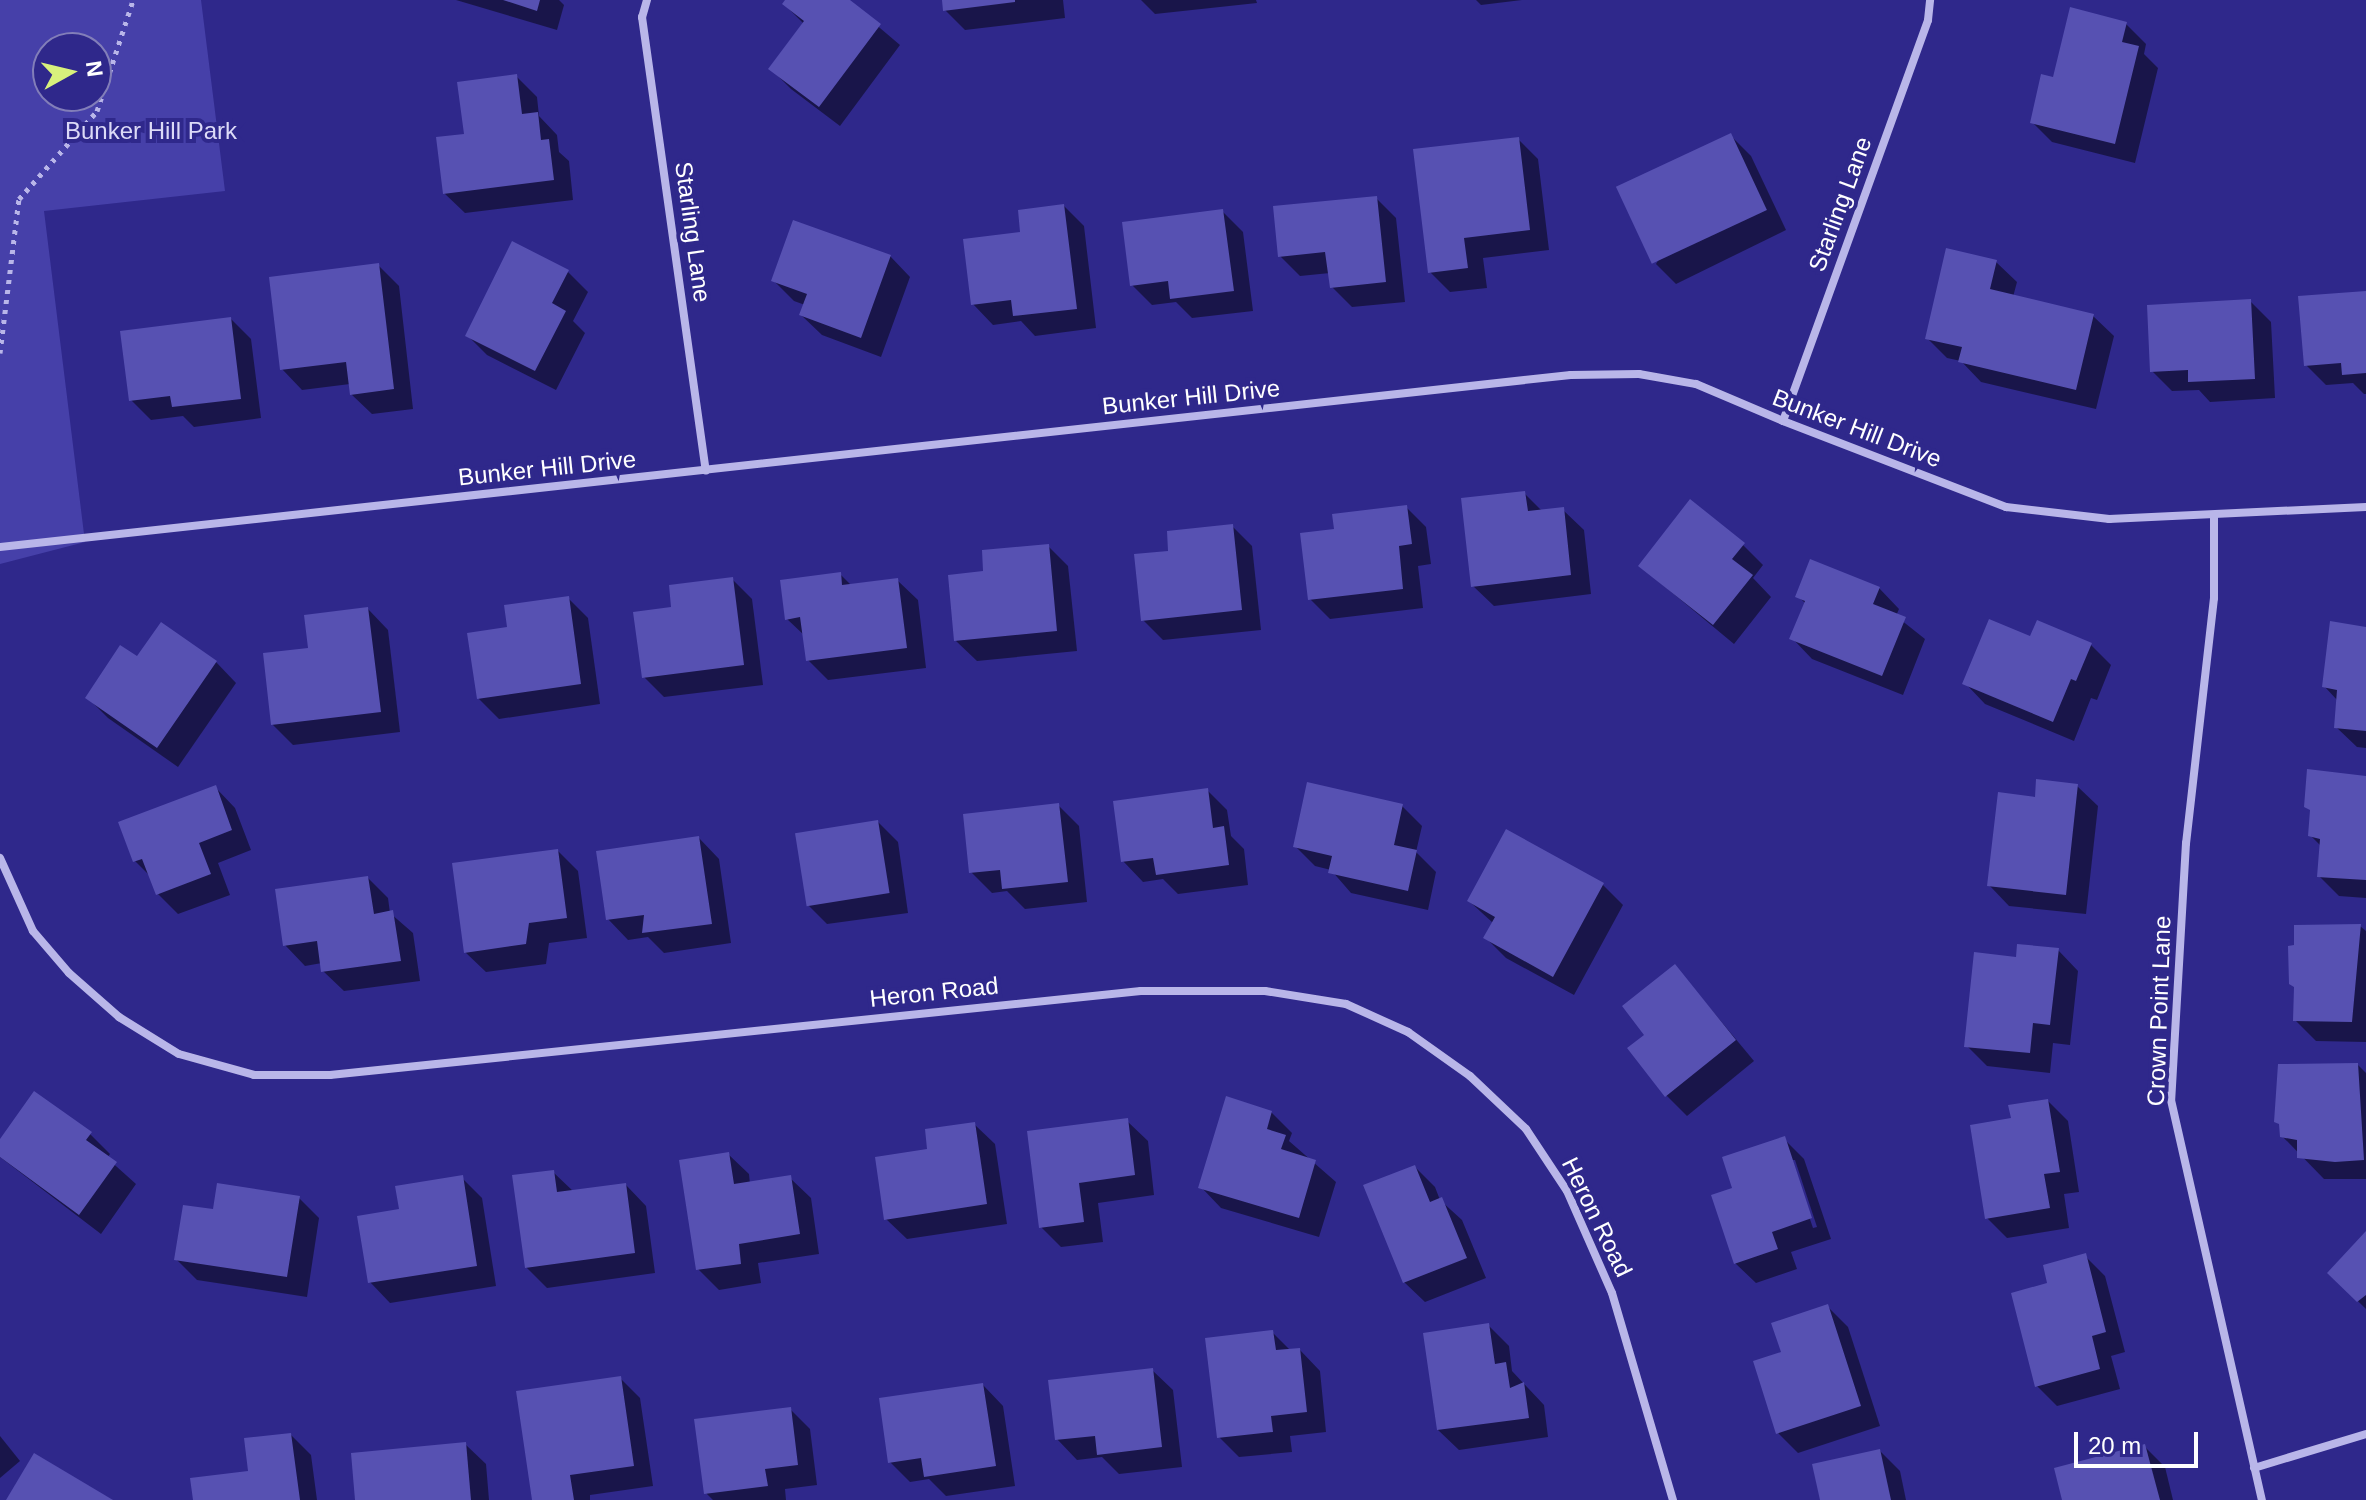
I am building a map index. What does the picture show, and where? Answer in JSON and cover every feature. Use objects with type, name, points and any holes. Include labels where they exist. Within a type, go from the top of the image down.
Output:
[{"type":"street","name":"Starling Lane","points":[[647,0],[642,17],[706,471]]},
{"type":"street","name":"Starling Lane","points":[[1783,421],[1928,20],[1930,0]]},
{"type":"street","name":"Bunker Hill Drive","points":[[0,547],[1571,375],[1639,374],[1696,384],[2006,507],[2109,519],[2366,507]]},
{"type":"street","name":"Crown Point Lane","points":[[2214,515],[2214,598],[2186,843],[2171,1100],[2262,1500]]},
{"type":"street","name":"Heron Road","points":[[0,858],[33,931],[69,973],[119,1017],[179,1054],[254,1075],[330,1075],[1141,991],[1265,991],[1346,1004],[1408,1032],[1470,1076],[1526,1129],[1559,1179],[1612,1293],[1673,1500]]},
{"type":"street","points":[[2254,1468],[2366,1434]]},
{"type":"street","points":[[1666,1500],[1673,1500]]},
{"type":"path","points":[[0,353],[19,199],[97,111],[133,0]]},
{"type":"green space","name":"Bunker Hill Park","points":[[0,0],[201,0],[225,191],[44,211],[85,542],[0,564]]},
{"type":"building","points":[[503,0],[540,0],[537,11]]},
{"type":"building","points":[[785,0],[850,0],[881,24],[819,107],[768,69],[804,21],[782,4]]},
{"type":"building","points":[[942,0],[1015,0],[1015,2],[943,11]]},
{"type":"building","points":[[2070,7],[2127,22],[2122,42],[2139,46],[2115,144],[2030,123],[2041,74],[2053,77]]},
{"type":"building","points":[[517,74],[522,114],[538,112],[541,140],[549,139],[554,180],[443,194],[436,137],[464,134],[457,82]]},
{"type":"building","points":[[1731,133],[1767,210],[1652,264],[1616,187]]},
{"type":"building","points":[[1519,137],[1530,230],[1464,238],[1468,268],[1428,273],[1413,149]]},
{"type":"building","points":[[1377,196],[1386,282],[1330,288],[1325,252],[1278,257],[1273,206]]},
{"type":"building","points":[[1064,204],[1077,309],[1013,316],[1011,300],[971,305],[963,239],[1020,232],[1018,210]]},
{"type":"building","points":[[1223,209],[1234,291],[1170,299],[1168,281],[1130,286],[1122,222]]},
{"type":"building","points":[[793,220],[891,255],[861,338],[799,315],[807,294],[771,281]]},
{"type":"building","points":[[512,241],[569,270],[552,303],[566,311],[535,371],[465,336]]},
{"type":"building","points":[[1946,248],[1997,260],[1990,289],[2094,314],[2076,390],[1958,362],[1962,347],[1925,339]]},
{"type":"building","points":[[379,263],[394,389],[350,395],[346,362],[280,370],[269,277]]},
{"type":"building","points":[[2366,291],[2366,373],[2342,375],[2341,363],[2304,366],[2298,296]]},
{"type":"building","points":[[2251,299],[2255,379],[2188,382],[2188,370],[2150,372],[2147,305]]},
{"type":"building","points":[[231,317],[241,399],[172,407],[170,396],[129,401],[120,331]]},
{"type":"building","points":[[1525,491],[1528,511],[1564,507],[1571,575],[1471,587],[1461,498]]},
{"type":"building","points":[[1690,499],[1745,543],[1732,559],[1753,575],[1713,625],[1638,566]]},
{"type":"building","points":[[1407,505],[1412,544],[1399,546],[1403,589],[1308,600],[1300,533],[1334,529],[1332,514]]},
{"type":"building","points":[[1233,524],[1242,610],[1141,621],[1134,554],[1168,551],[1167,531]]},
{"type":"building","points":[[1049,544],[1057,631],[954,641],[948,575],[983,571],[982,550]]},
{"type":"building","points":[[1810,559],[1880,587],[1873,604],[1906,617],[1882,676],[1789,639],[1805,601],[1795,597]]},
{"type":"building","points":[[841,572],[842,585],[898,578],[907,648],[806,661],[800,617],[785,620],[780,580]]},
{"type":"building","points":[[733,577],[744,665],[642,678],[633,612],[671,607],[669,585]]},
{"type":"building","points":[[569,596],[581,684],[477,699],[467,633],[507,627],[504,605]]},
{"type":"building","points":[[368,607],[381,712],[271,725],[263,653],[308,648],[304,615]]},
{"type":"building","points":[[1989,619],[2030,636],[2037,620],[2092,643],[2076,681],[2071,679],[2053,722],[1962,684]]},
{"type":"building","points":[[2330,621],[2366,627],[2366,731],[2334,728],[2337,690],[2322,687]]},
{"type":"building","points":[[161,622],[217,661],[157,748],[85,698],[120,645],[137,656]]},
{"type":"building","points":[[2307,769],[2366,776],[2366,880],[2317,877],[2320,839],[2308,836],[2310,810],[2304,807]]},
{"type":"building","points":[[2036,779],[2078,784],[2066,895],[1987,886],[1998,792],[2035,797]]},
{"type":"building","points":[[1307,782],[1403,804],[1394,845],[1417,850],[1408,891],[1328,873],[1332,856],[1293,847]]},
{"type":"building","points":[[216,785],[232,830],[199,843],[211,874],[156,895],[142,859],[133,862],[118,822]]},
{"type":"building","points":[[1208,788],[1213,828],[1224,826],[1229,865],[1156,875],[1153,858],[1121,862],[1113,801]]},
{"type":"building","points":[[1059,803],[1068,882],[1002,889],[1000,870],[969,873],[963,814]]},
{"type":"building","points":[[878,820],[890,893],[807,906],[795,833]]},
{"type":"building","points":[[1506,829],[1604,883],[1553,977],[1483,938],[1495,917],[1467,901]]},
{"type":"building","points":[[699,836],[712,924],[642,933],[644,915],[606,920],[596,851]]},
{"type":"building","points":[[558,849],[567,918],[529,923],[526,944],[464,953],[452,863]]},
{"type":"building","points":[[368,876],[374,914],[393,910],[401,961],[321,972],[317,941],[283,946],[275,889]]},
{"type":"building","points":[[2361,924],[2352,1022],[2293,1021],[2294,987],[2289,984],[2288,946],[2294,945],[2294,925]]},
{"type":"building","points":[[2017,944],[2059,948],[2050,1025],[2033,1023],[2030,1053],[1964,1047],[1974,952],[2016,957]]},
{"type":"building","points":[[1675,964],[1736,1040],[1665,1097],[1627,1048],[1644,1035],[1622,1006]]},
{"type":"building","points":[[2358,1063],[2364,1160],[2335,1162],[2297,1158],[2297,1140],[2280,1137],[2279,1124],[2274,1122],[2278,1064]]},
{"type":"building","points":[[34,1091],[92,1132],[86,1140],[117,1162],[79,1215],[0,1157],[0,1139]]},
{"type":"building","points":[[1226,1096],[1272,1111],[1267,1129],[1286,1135],[1281,1149],[1316,1160],[1299,1218],[1198,1188]]},
{"type":"building","points":[[2048,1099],[2060,1172],[2044,1174],[2050,1208],[1985,1219],[1970,1125],[2011,1118],[2008,1105]]},
{"type":"building","points":[[1128,1118],[1135,1175],[1079,1183],[1084,1222],[1039,1228],[1027,1131]]},
{"type":"building","points":[[975,1122],[987,1204],[884,1220],[875,1157],[927,1149],[925,1129]]},
{"type":"building","points":[[1785,1136],[1812,1218],[1772,1232],[1778,1249],[1734,1264],[1711,1195],[1732,1188],[1722,1157]]},
{"type":"building","points":[[729,1152],[734,1184],[791,1175],[800,1234],[739,1244],[741,1264],[696,1270],[679,1160]]},
{"type":"building","points":[[1415,1165],[1430,1202],[1442,1197],[1467,1258],[1403,1283],[1363,1185]]},
{"type":"building","points":[[554,1170],[557,1192],[626,1183],[635,1253],[525,1268],[512,1175]]},
{"type":"building","points":[[463,1175],[477,1266],[368,1283],[357,1216],[399,1209],[395,1186]]},
{"type":"building","points":[[217,1183],[300,1196],[287,1277],[174,1260],[183,1205],[213,1209]]},
{"type":"building","points":[[2366,1231],[2366,1295],[2357,1302],[2327,1273]]},
{"type":"building","points":[[2086,1253],[2106,1332],[2092,1336],[2100,1369],[2035,1387],[2011,1293],[2047,1283],[2043,1265]]},
{"type":"building","points":[[1828,1304],[1861,1406],[1776,1434],[1753,1361],[1781,1352],[1771,1323]]},
{"type":"building","points":[[1489,1323],[1495,1364],[1506,1362],[1510,1388],[1524,1382],[1529,1418],[1437,1430],[1423,1333]]},
{"type":"building","points":[[1273,1330],[1276,1350],[1300,1348],[1307,1412],[1271,1416],[1273,1432],[1217,1438],[1205,1338]]},
{"type":"building","points":[[1153,1368],[1162,1447],[1097,1455],[1095,1436],[1055,1440],[1048,1380]]},
{"type":"building","points":[[621,1376],[634,1466],[570,1475],[574,1500],[532,1500],[516,1391]]},
{"type":"building","points":[[983,1383],[996,1466],[924,1477],[921,1458],[888,1463],[879,1398]]},
{"type":"building","points":[[791,1407],[798,1465],[765,1469],[768,1486],[704,1494],[694,1419]]},
{"type":"building","points":[[291,1433],[300,1500],[193,1500],[190,1478],[248,1471],[244,1438]]},
{"type":"building","points":[[466,1442],[471,1500],[355,1500],[351,1453]]},
{"type":"building","points":[[2145,1444],[2160,1500],[2062,1500],[2054,1468]]},
{"type":"building","points":[[1880,1449],[1891,1500],[1820,1500],[1812,1464]]},
{"type":"building","points":[[34,1453],[113,1500],[6,1500]]}]
